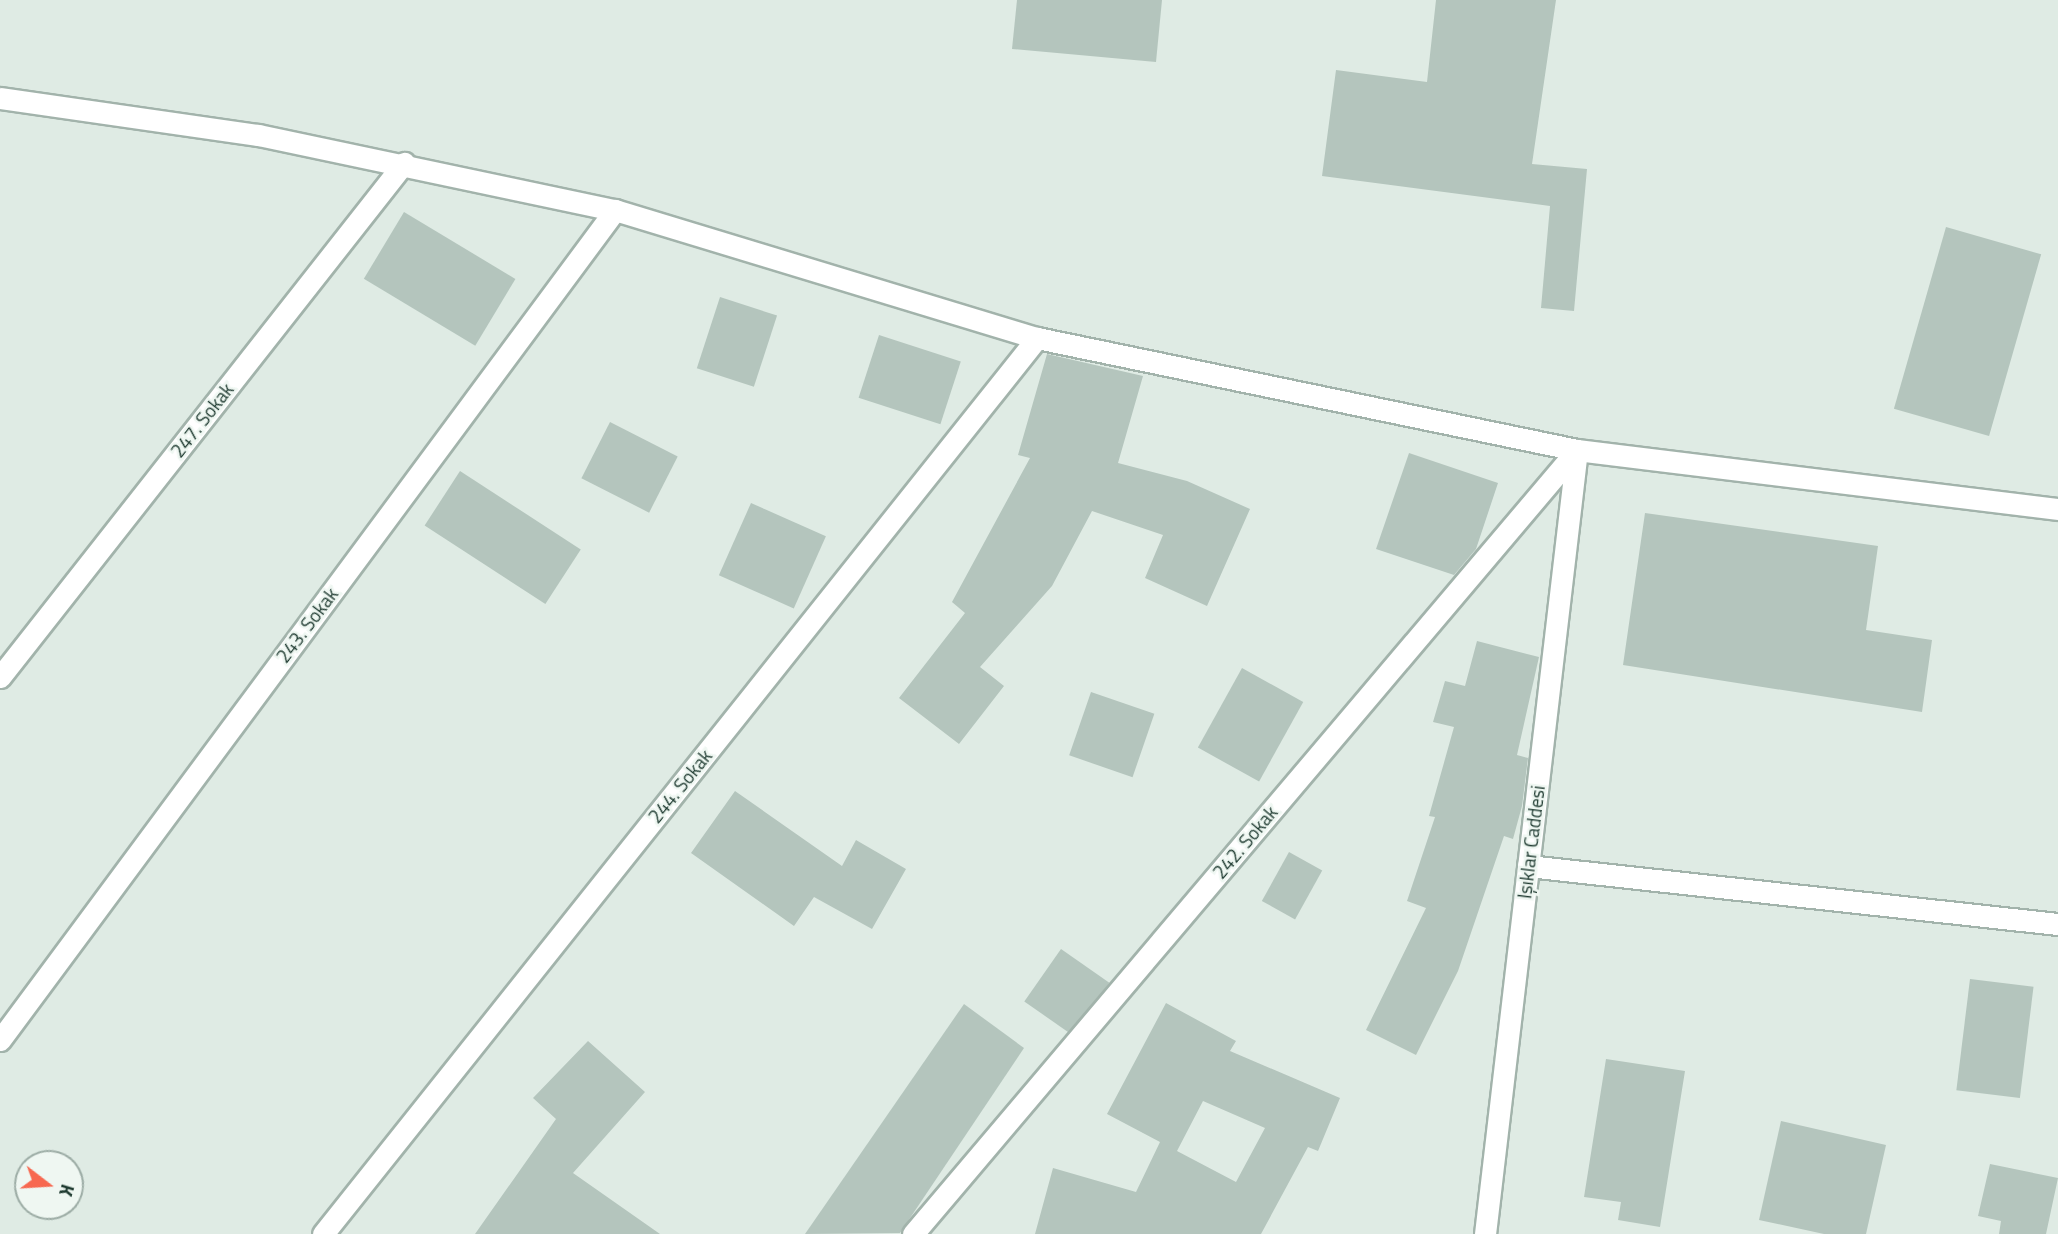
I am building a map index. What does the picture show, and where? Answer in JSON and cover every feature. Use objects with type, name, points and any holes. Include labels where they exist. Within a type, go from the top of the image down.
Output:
[{"type":"street","points":[[0,97],[258,135],[404,163],[615,210],[1037,338],[1577,450],[2058,509]]},
{"type":"street","name":"247. Sokak","points":[[0,677],[404,163]]},
{"type":"street","name":"243. Sokak","points":[[0,1040],[615,210]]},
{"type":"street","name":"244. Sokak","points":[[323,1234],[1037,338]]},
{"type":"street","name":"Işıklar Caddesi","points":[[1485,1234],[1577,450]]},
{"type":"street","name":"242. Sokak","points":[[913,1234],[1577,450]]},
{"type":"street","points":[[1528,866],[2058,924]]},
{"type":"building","points":[[1017,0],[1162,0],[1156,62],[1012,49]]},
{"type":"building","points":[[1436,0],[1556,0],[1532,164],[1587,169],[1574,311],[1541,308],[1550,206],[1322,176],[1336,70],[1427,82]]},
{"type":"building","points":[[404,212],[515,279],[475,346],[364,279]]},
{"type":"building","points":[[1946,227],[2041,254],[1989,436],[1894,409]]},
{"type":"building","points":[[720,297],[777,316],[754,387],[697,368]]},
{"type":"building","points":[[879,335],[961,362],[940,424],[859,398]]},
{"type":"building","points":[[1047,354],[1143,376],[1118,463],[1187,481],[1250,509],[1207,606],[1145,578],[1163,535],[1092,511],[1052,586],[980,667],[1004,686],[959,744],[899,698],[965,613],[952,602],[1030,458],[1018,455]]},
{"type":"building","points":[[610,422],[678,457],[649,513],[581,478]]},
{"type":"building","points":[[1409,453],[1498,483],[1476,549],[1454,575],[1376,549]]},
{"type":"building","points":[[460,471],[581,549],[545,604],[425,526]]},
{"type":"building","points":[[751,503],[826,536],[794,609],[719,575]]},
{"type":"building","points":[[1645,513],[1878,546],[1866,630],[1932,640],[1922,712],[1623,665]]},
{"type":"building","points":[[1477,641],[1539,657],[1517,755],[1528,758],[1522,806],[1513,839],[1504,836],[1458,971],[1416,1055],[1366,1030],[1426,908],[1407,901],[1435,817],[1429,816],[1454,727],[1433,722],[1445,681],[1465,686]]},
{"type":"building","points":[[1242,668],[1303,702],[1259,782],[1198,748]]},
{"type":"building","points":[[1091,692],[1154,714],[1133,777],[1069,755]]},
{"type":"building","points":[[735,791],[842,866],[856,840],[906,869],[872,929],[814,897],[794,926],[691,853]]},
{"type":"building","points":[[1289,852],[1322,870],[1295,919],[1262,901]]},
{"type":"building","points":[[1061,949],[1109,983],[1073,1035],[1024,1001]]},
{"type":"building","points":[[1970,979],[2034,987],[2020,1098],[1956,1090]]},
{"type":"building","points":[[1166,1003],[1236,1041],[1230,1051],[1340,1098],[1318,1151],[1308,1147],[1261,1234],[1035,1234],[1053,1168],[1136,1192],[1160,1142],[1107,1114]],"holes":[[[1203,1101],[1265,1128],[1236,1182],[1177,1151]]]},
{"type":"building","points":[[964,1004],[1024,1048],[900,1233],[805,1234]]},
{"type":"building","points":[[588,1041],[645,1092],[573,1173],[660,1234],[475,1234],[556,1119],[533,1098]]},
{"type":"building","points":[[1606,1059],[1685,1071],[1660,1227],[1618,1220],[1621,1202],[1584,1197]]},
{"type":"building","points":[[1781,1121],[1886,1145],[1866,1234],[1824,1234],[1759,1220]]},
{"type":"building","points":[[1990,1164],[2058,1178],[2046,1234],[1999,1234],[2001,1221],[1978,1216]]}]
